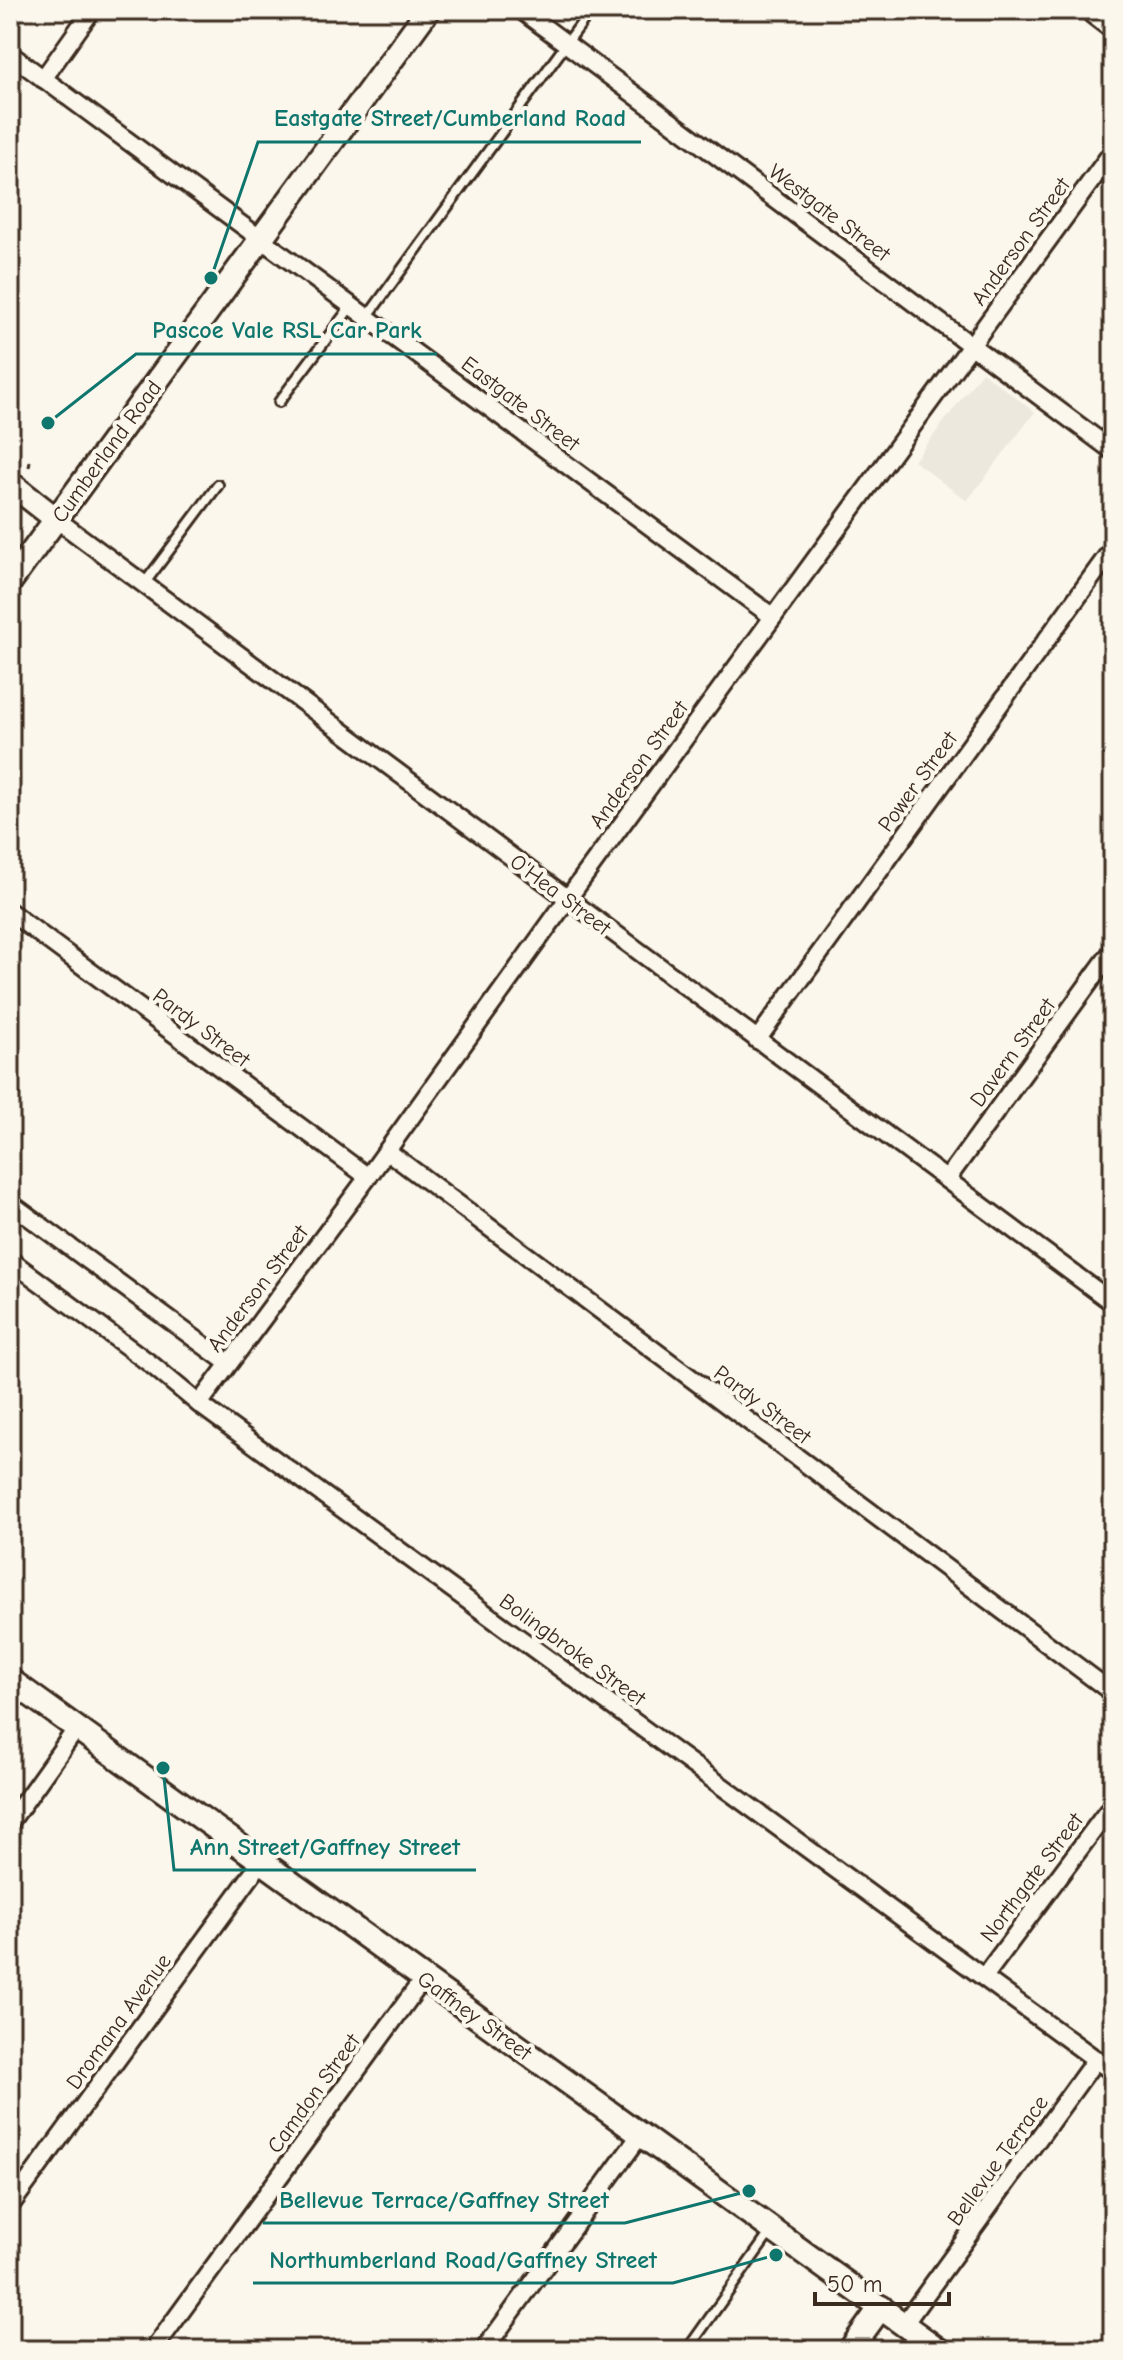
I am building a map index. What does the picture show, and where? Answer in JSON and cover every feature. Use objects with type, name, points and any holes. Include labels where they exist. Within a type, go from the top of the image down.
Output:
[{"type":"highway","points":[[1096,10],[1113,23]]},
{"type":"main road","name":"Cumberland Road","points":[[10,582],[428,10]]},
{"type":"main road","name":"O'Hea Street","points":[[10,483],[56,519]]},
{"type":"main road","name":"Gaffney Street","points":[[10,1680],[939,2350]]},
{"type":"main road","points":[[850,2350],[881,2307]]},
{"type":"street","points":[[43,79],[92,10]]},
{"type":"street","name":"Westgate Street","points":[[521,10],[1113,451]]},
{"type":"street","name":"Eastgate Street","points":[[10,54],[773,617]]},
{"type":"street","name":"Anderson Street","points":[[199,1404],[387,1151],[1113,151]]},
{"type":"street","name":"O'Hea Street","points":[[56,519],[1113,1303]]},
{"type":"street","name":"Power Street","points":[[757,1040],[1113,548]]},
{"type":"street","name":"Pardy Street","points":[[10,912],[368,1177]]},
{"type":"street","name":"Davern Street","points":[[947,1179],[1113,950]]},
{"type":"street","name":"Pardy Street","points":[[387,1151],[1113,1693]]},
{"type":"street","points":[[10,1203],[228,1363]]},
{"type":"street","name":"Bolingbroke Street","points":[[10,1260],[152,1365],[199,1404],[1113,2072]]},
{"type":"street","points":[[10,1822],[77,1728]]},
{"type":"street","name":"Northgate Street","points":[[984,1977],[1113,1804]]},
{"type":"street","name":"Dromana Avenue","points":[[10,2206],[262,1861]]},
{"type":"street","name":"Camdon Street","points":[[153,2350],[424,1978]]},
{"type":"street","name":"Bellevue Terrace","points":[[904,2324],[1096,2059]]},
{"type":"street","points":[[484,2350],[641,2134]]},
{"type":"lane","points":[[368,316],[591,10]]},
{"type":"lane","points":[[279,402],[352,305]]},
{"type":"lane","points":[[144,584],[218,485]]},
{"type":"lane","points":[[687,2350],[772,2229]]},
{"type":"path","points":[[29,467],[30,461]]},
{"type":"shaded area","points":[[982,372],[1035,412],[967,501],[914,461]]},
{"type":"place","name":"Eastgate Street/Cumberland Road","points":[[211,278]]},
{"type":"place","name":"Pascoe Vale RSL Car Park","points":[[48,423]]},
{"type":"place","name":"Ann Street/Gaffney Street","points":[[163,1768]]},
{"type":"place","name":"Bellevue Terrace/Gaffney Street","points":[[749,2191]]},
{"type":"place","name":"Northumberland Road/Gaffney Street","points":[[776,2255]]}]
